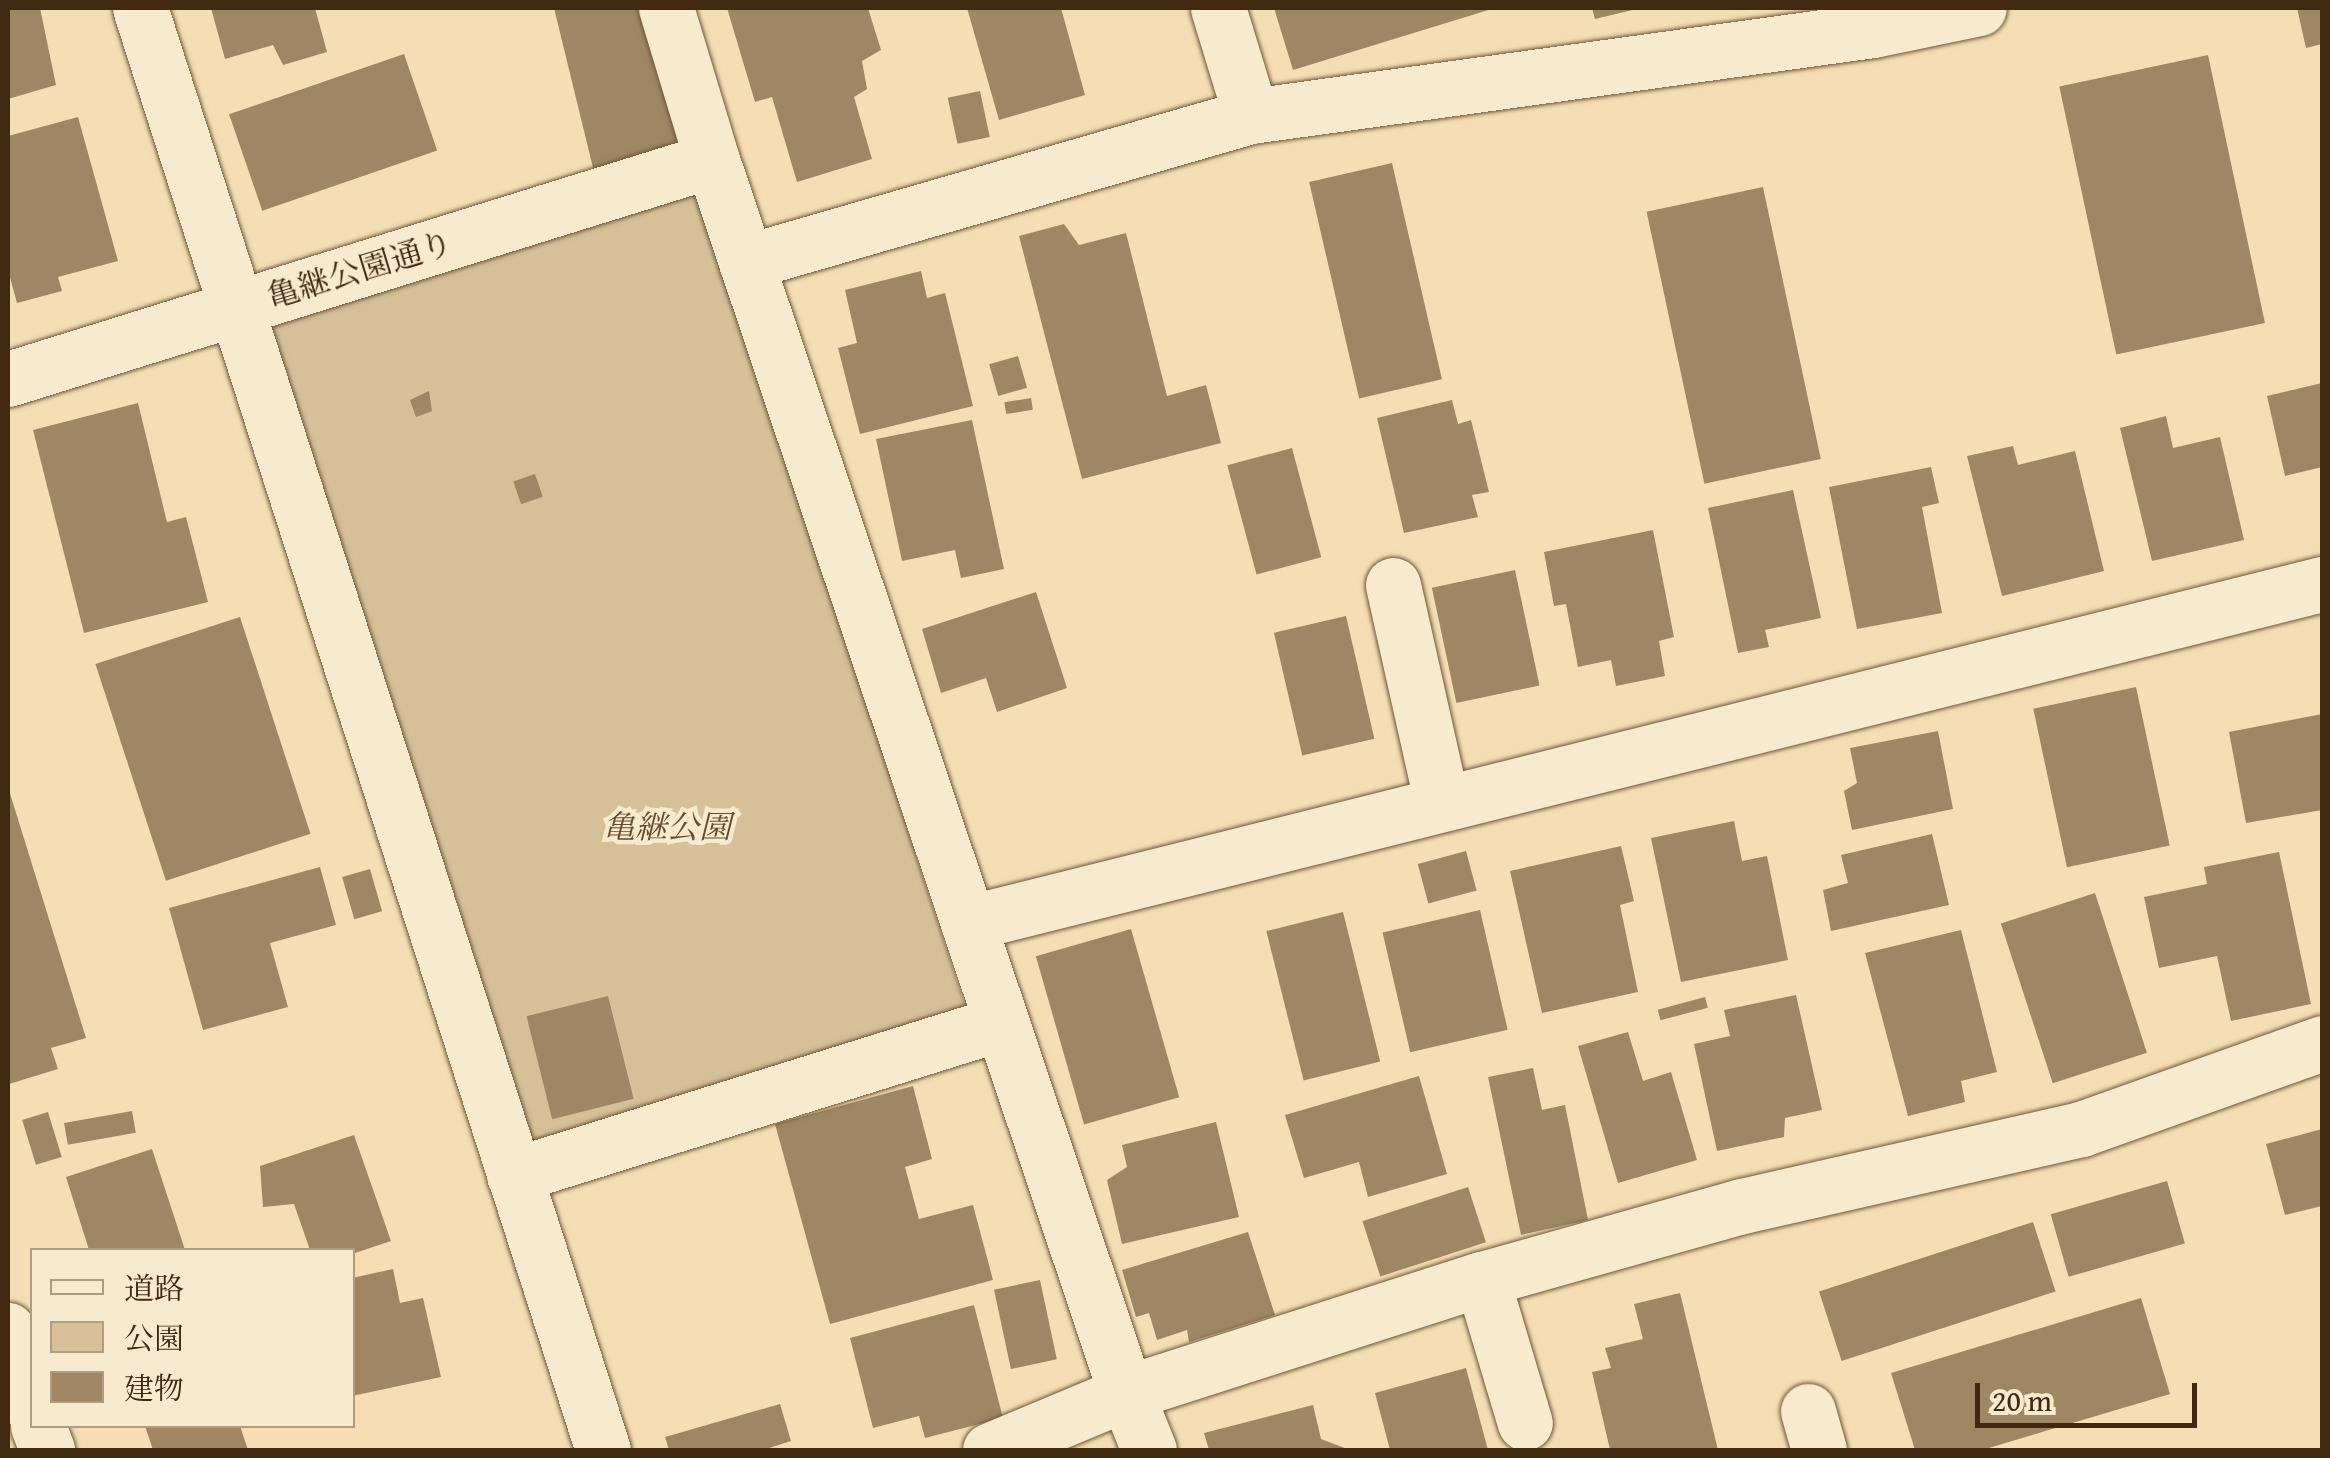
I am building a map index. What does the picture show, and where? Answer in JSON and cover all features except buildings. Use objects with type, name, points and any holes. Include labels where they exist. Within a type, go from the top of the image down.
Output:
[{"type":"street","points":[[140,8],[603,1450]]},
{"type":"street","points":[[666,8],[746,262],[1126,1394],[1149,1450]]},
{"type":"street","points":[[1218,8],[1251,116]]},
{"type":"street","points":[[746,262],[1251,116],[1737,28],[1873,30],[1979,8]]},
{"type":"street","name":"亀継公園通り","points":[[8,379],[712,160]]},
{"type":"street","points":[[968,923],[2322,584]]},
{"type":"street","points":[[1393,585],[1442,804]]},
{"type":"street","points":[[514,1175],[1002,1023]]},
{"type":"street","points":[[990,1450],[1126,1394],[1482,1279],[1742,1206],[2081,1128],[2322,1044]]},
{"type":"street","points":[[1482,1279],[1525,1423]]},
{"type":"street","points":[[8,1330],[30,1401]]},
{"type":"green space","name":"亀継公園","points":[[699,188],[966,1011],[532,1152],[264,329]]}]
